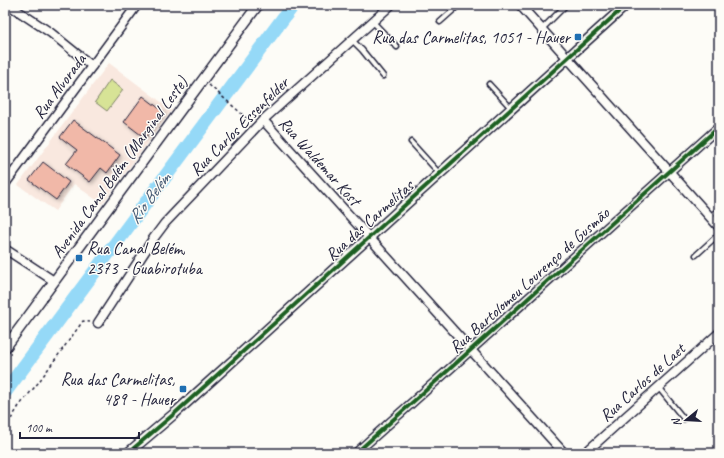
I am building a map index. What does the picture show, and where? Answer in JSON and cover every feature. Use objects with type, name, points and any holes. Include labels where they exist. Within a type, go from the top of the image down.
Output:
[{"type":"street","points":[[9,5],[51,33],[92,66]]},
{"type":"street","name":"Rua Alvorada","points":[[5,184],[137,5]]},
{"type":"street","name":"Avenida Canal Belém (Marginal Leste)","points":[[5,348],[258,5]]},
{"type":"street","name":"Rua Carlos Essenfelder","points":[[98,323],[159,231],[260,123],[391,5]]},
{"type":"street","points":[[520,5],[719,227]]},
{"type":"street","name":"Rua das Carmelitas","points":[[128,453],[174,414],[626,5]]},
{"type":"street","name":"Rua Waldemar Kost","points":[[260,123],[369,237],[564,453]]},
{"type":"street","name":"Rua Bartolomeu Lourenço de Gusmão","points":[[356,453],[719,127]]},
{"type":"street","points":[[5,249],[54,282]]},
{"type":"street","name":"Rua Carlos de Laet","points":[[585,453],[719,332]]},
{"type":"lane","points":[[440,22],[458,5]]},
{"type":"lane","points":[[542,30],[566,5]]},
{"type":"lane","points":[[373,22],[397,47]]},
{"type":"lane","points":[[352,40],[383,76]]},
{"type":"lane","points":[[488,84],[512,108]]},
{"type":"lane","points":[[411,142],[439,174]]},
{"type":"lane","points":[[710,217],[719,209]]},
{"type":"lane","points":[[696,255],[719,234]]},
{"type":"lane","points":[[658,387],[684,419]]},
{"type":"path","points":[[215,90],[233,106],[260,123]]},
{"type":"path","points":[[5,429],[19,406],[38,384],[83,321],[98,323]]},
{"type":"shaded area","points":[[109,63],[172,110],[102,204],[74,184],[55,211],[18,185]]},
{"type":"green space","points":[[110,80],[123,90],[107,111],[95,102]]},
{"type":"building","points":[[143,96],[164,112],[145,138],[124,122]]},
{"type":"building","points":[[73,120],[120,155],[107,173],[101,168],[90,182],[66,164],[77,150],[60,137]]},
{"type":"building","points":[[43,162],[69,182],[56,200],[29,180]]},
{"type":"waterway","name":"Rio Belém","points":[[5,392],[293,5]]},
{"type":"cycle path","points":[[128,453],[174,414],[626,5]]},
{"type":"cycle path","points":[[356,453],[719,127]]},
{"type":"place","name":"Rua das Carmelitas, 1051 - Hauer","points":[[578,37]]},
{"type":"place","name":"Rua Canal Belém, 2373 - Guabirotuba","points":[[79,258]]},
{"type":"place","name":"Rua das Carmelitas, 489 - Hauer","points":[[183,389]]}]
